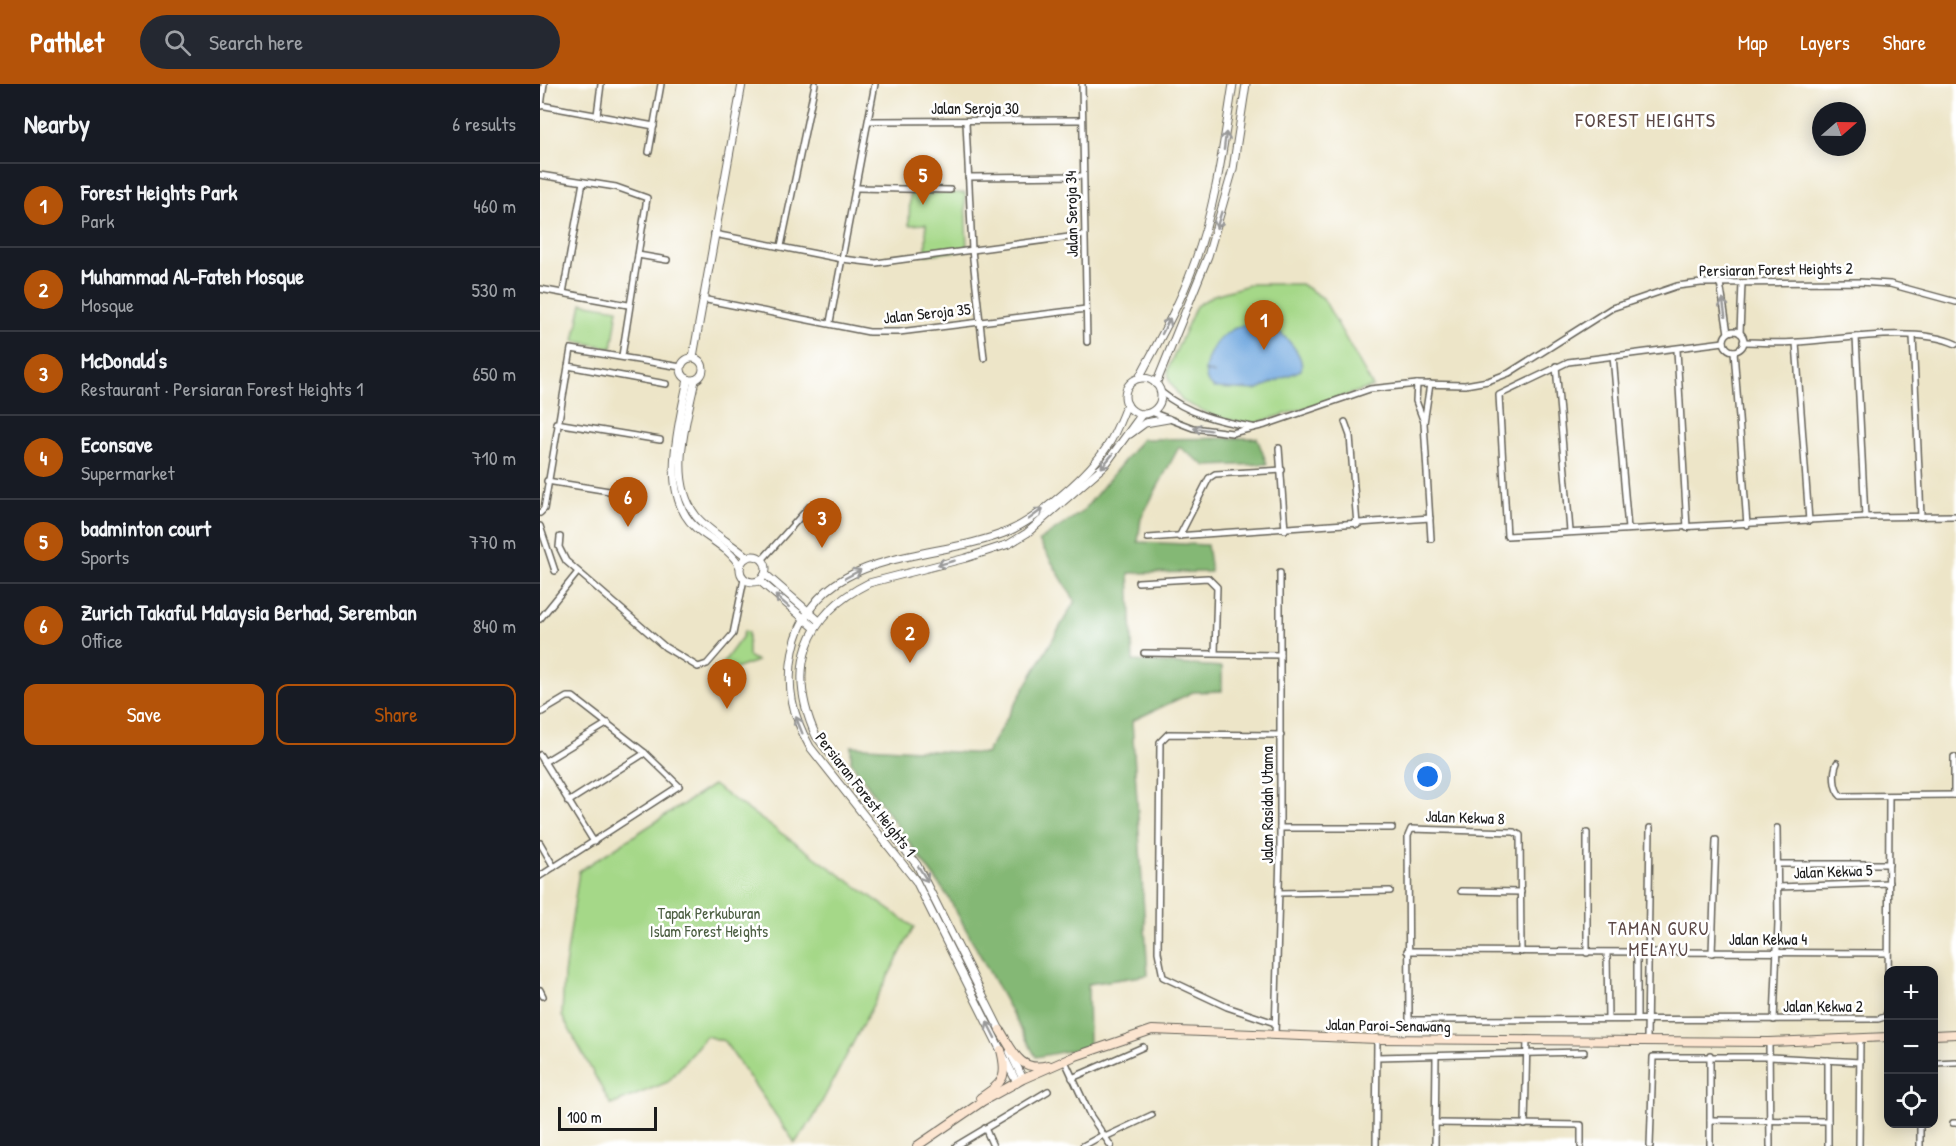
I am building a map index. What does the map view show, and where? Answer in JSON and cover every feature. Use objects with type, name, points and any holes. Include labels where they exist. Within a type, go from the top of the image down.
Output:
[{"type":"main road","points":[[1000,1030],[1019,1061],[1024,1065],[1043,1066],[1073,1057]]},
{"type":"main road","name":"Jalan Paroi-Senawang","points":[[917,1146],[927,1143],[983,1101],[1020,1081],[1073,1057],[1138,1034],[1159,1030],[1377,1039],[1769,1042],[1884,1037]]},
{"type":"main road","points":[[1938,1036],[1956,1034]]},
{"type":"main road","points":[[960,1118],[971,1105],[1001,1083],[1005,1071],[1001,1050]]},
{"type":"street","points":[[544,84],[541,105],[654,126]]},
{"type":"street","points":[[597,116],[601,84]]},
{"type":"street","points":[[649,152],[661,84]]},
{"type":"street","points":[[693,357],[741,84]]},
{"type":"street","points":[[781,246],[814,84]]},
{"type":"street","points":[[830,322],[875,84]]},
{"type":"street","name":"Jalan Seroja 34","points":[[1082,84],[1087,342]]},
{"type":"street","points":[[1139,378],[1193,268],[1207,226],[1220,173],[1233,84]]},
{"type":"street","points":[[1156,384],[1161,367],[1199,282],[1215,234],[1233,169],[1246,84]]},
{"type":"street","name":"Jalan Seroja 30","points":[[869,121],[1082,120]]},
{"type":"street","points":[[966,122],[972,250],[982,321],[984,358]]},
{"type":"street","points":[[540,175],[625,190],[647,198],[628,305],[622,356]]},
{"type":"street","points":[[968,177],[1083,176]]},
{"type":"street","points":[[563,293],[583,182]]},
{"type":"street","points":[[857,188],[950,190]]},
{"type":"street","points":[[714,234],[842,259],[876,263],[1084,235]]},
{"type":"street","points":[[638,255],[668,260]]},
{"type":"street","name":"Persiaran Forest Heights 2","points":[[1151,412],[1193,428],[1232,433],[1265,425],[1370,389],[1417,384],[1466,385],[1488,381],[1509,373],[1625,301],[1677,286],[1720,283],[1859,282],[1890,284],[1956,303]]},
{"type":"street","points":[[1720,283],[1728,333],[1724,342]]},
{"type":"street","points":[[1724,342],[1728,349],[1734,351],[1741,347],[1743,342],[1740,333],[1742,283]]},
{"type":"street","points":[[540,289],[628,305]]},
{"type":"street","name":"Jalan Seroja 35","points":[[702,299],[830,322],[869,332],[899,332],[1086,309]]},
{"type":"street","points":[[1728,333],[1740,333]]},
{"type":"street","points":[[1743,342],[1796,343],[1856,337],[1914,336],[1941,337],[1956,344]]},
{"type":"street","points":[[1914,336],[1921,517]]},
{"type":"street","points":[[1856,337],[1865,517]]},
{"type":"street","points":[[1724,342],[1677,350],[1568,362],[1499,395],[1507,536],[1865,517],[1956,516]]},
{"type":"street","points":[[1796,343],[1809,521]]},
{"type":"street","points":[[540,513],[544,509],[556,423],[571,349],[681,367]]},
{"type":"street","points":[[1677,350],[1687,528]]},
{"type":"street","points":[[1734,351],[1748,525]]},
{"type":"street","points":[[1613,356],[1628,529]]},
{"type":"street","points":[[681,367],[687,359],[693,357]]},
{"type":"street","points":[[681,367],[683,374],[692,379],[701,376],[704,366],[693,357]]},
{"type":"street","points":[[568,366],[666,384]]},
{"type":"street","points":[[1556,366],[1570,531]]},
{"type":"street","points":[[1161,392],[1158,406],[1151,412],[1142,414],[1133,411],[1127,404],[1126,390],[1131,382],[1139,378],[1148,379],[1174,403],[1197,414],[1253,428]]},
{"type":"street","points":[[692,379],[681,468],[683,484],[698,518],[747,557],[755,556],[762,560],[765,574],[810,613],[817,625]]},
{"type":"street","points":[[560,537],[559,547],[562,556],[664,647],[701,667],[707,664],[734,634],[740,587],[744,579],[740,567],[734,556],[690,521],[675,486],[674,464],[692,379]]},
{"type":"street","points":[[1417,384],[1416,401],[1424,423]]},
{"type":"street","points":[[1430,384],[1424,423],[1431,539]]},
{"type":"street","name":"Persiaran Forest Heights 1","points":[[1020,1081],[1001,1050],[916,881],[810,747],[799,727],[792,704],[789,673],[795,641],[805,620],[826,592],[856,571],[890,560],[992,537],[1023,523],[1098,459],[1116,430],[1127,404]]},
{"type":"street","name":"Persiaran Forest Heights 1","points":[[1020,1081],[1000,1030],[917,865],[816,736],[808,719],[801,680],[804,655],[817,625],[832,605],[869,583],[966,558],[1008,544],[1027,533],[1099,471],[1142,414]]},
{"type":"street","points":[[1122,441],[1145,423],[1168,419]]},
{"type":"street","points":[[1345,422],[1350,436],[1357,525]]},
{"type":"street","points":[[556,423],[660,440]]},
{"type":"street","points":[[1279,448],[1286,530]]},
{"type":"street","points":[[1179,537],[1209,478],[1215,474],[1282,470]]},
{"type":"street","points":[[547,481],[640,496]]},
{"type":"street","points":[[762,560],[810,506]]},
{"type":"street","points":[[1148,538],[1357,525],[1430,518]]},
{"type":"street","points":[[540,526],[555,571]]},
{"type":"street","points":[[740,567],[747,557]]},
{"type":"street","points":[[540,618],[579,572]]},
{"type":"street","name":"Jalan Rasidah Utama","points":[[1275,1036],[1280,828],[1280,573]]},
{"type":"street","points":[[744,579],[752,583],[760,581],[765,574]]},
{"type":"street","points":[[1138,582],[1208,578],[1214,581],[1216,587],[1215,653]]},
{"type":"street","points":[[760,581],[805,620],[817,625]]},
{"type":"street","points":[[1144,653],[1280,655]]},
{"type":"street","points":[[540,713],[571,696],[645,753],[678,782],[679,788],[540,876]]},
{"type":"street","points":[[544,762],[608,723]]},
{"type":"street","points":[[1275,1023],[1227,1007],[1162,977],[1158,952],[1160,742],[1168,734],[1281,735]]},
{"type":"street","points":[[568,802],[645,753]]},
{"type":"street","points":[[540,755],[594,842]]},
{"type":"street","points":[[1837,763],[1835,766],[1837,793],[1841,796],[1955,795],[1954,757]]},
{"type":"street","name":"Jalan Kekwa 2","points":[[1409,1020],[1774,1020],[1878,1019],[1885,1017],[1888,1010],[1889,796]]},
{"type":"street","points":[[1280,828],[1392,828]]},
{"type":"street","points":[[1647,1040],[1650,828]]},
{"type":"street","points":[[1774,1020],[1778,886],[1777,828]]},
{"type":"street","name":"Jalan Kekwa 8","points":[[1409,1020],[1407,951],[1408,836],[1410,829],[1514,832],[1520,835],[1521,952]]},
{"type":"street","points":[[1587,833],[1587,953]]},
{"type":"street","points":[[1712,953],[1716,840]]},
{"type":"street","points":[[540,843],[554,867]]},
{"type":"street","points":[[1778,864],[1889,864]]},
{"type":"street","name":"Jalan Kekwa 5","points":[[1778,886],[1889,883]]},
{"type":"street","points":[[1279,893],[1390,891]]},
{"type":"street","points":[[1461,891],[1521,892]]},
{"type":"street","name":"Jalan Kekwa 4","points":[[1407,951],[1888,953]]},
{"type":"street","points":[[1607,953],[1608,1019]]},
{"type":"street","points":[[1637,953],[1637,1019]]},
{"type":"street","points":[[1376,1146],[1377,1039]]},
{"type":"street","points":[[1526,1125],[1527,1039]]},
{"type":"street","points":[[1859,1146],[1860,1039]]},
{"type":"street","points":[[1769,1042],[1770,1146]]},
{"type":"street","points":[[1072,1078],[1143,1047]]},
{"type":"street","points":[[1377,1057],[1584,1052]]},
{"type":"street","points":[[1650,1146],[1653,1057],[1710,1055],[1860,1062]]},
{"type":"street","points":[[1710,1055],[1710,1146]]},
{"type":"street","points":[[1435,1146],[1436,1056]]},
{"type":"street","points":[[1828,1060],[1828,1146]]},
{"type":"street","points":[[1065,1061],[1072,1078],[1111,1146]]},
{"type":"street","points":[[1938,1063],[1956,1062]]},
{"type":"street","points":[[956,1146],[1048,1091]]},
{"type":"street","points":[[1083,1146],[1152,1115]]},
{"type":"street","points":[[1710,1120],[1828,1121]]},
{"type":"street","points":[[1435,1124],[1581,1125],[1581,1146]]},
{"type":"street","points":[[985,1128],[993,1146]]},
{"type":"street","points":[[1920,1128],[1920,1146]]},
{"type":"green space","points":[[910,193],[965,193],[967,250],[926,255],[926,224],[909,225]]},
{"type":"green space","points":[[1252,284],[1301,284],[1323,298],[1373,387],[1253,424],[1218,418],[1182,401],[1169,380],[1168,369],[1196,306],[1214,295]]},
{"type":"green space","points":[[582,303],[618,309],[612,348],[574,341]]},
{"type":"green space","points":[[1257,438],[1267,464],[1206,466],[1179,447],[1141,518],[1138,542],[1207,545],[1211,572],[1129,573],[1133,661],[1222,667],[1222,691],[1193,692],[1132,721],[1148,975],[1088,984],[1089,1047],[1036,1057],[947,895],[851,762],[851,746],[986,754],[1075,601],[1039,541],[1083,511],[1142,439]]},
{"type":"green space","points":[[744,631],[748,632],[748,656],[757,661],[727,672],[719,668],[743,636]]},
{"type":"green space","name":"Tapak Perkuburan Islam Forest Heights","points":[[713,785],[914,927],[814,1117],[795,1143],[724,1041],[706,1036],[668,1082],[611,1105],[562,1016],[564,974],[579,871]]},
{"type":"water","points":[[1260,321],[1281,333],[1288,340],[1299,356],[1301,370],[1256,390],[1214,388],[1207,381],[1205,371],[1215,374],[1205,370],[1211,350],[1223,335],[1231,330]]},
{"type":"place","name":"badminton court","points":[[923,205]]},
{"type":"place","name":"Forest Heights Park","points":[[1264,350]]},
{"type":"place","name":"Zurich Takaful Malaysia Berhad, Seremban","points":[[628,527]]},
{"type":"place","name":"McDonald's","points":[[822,548]]},
{"type":"place","name":"Muhammad Al-Fateh Mosque","points":[[910,663]]},
{"type":"place","name":"Econsave","points":[[727,709]]},
{"type":"district","name":"FOREST HEIGHTS","points":[[1646,120]]},
{"type":"district","name":"TAMAN GURU MELAYU","points":[[1659,939]]}]
